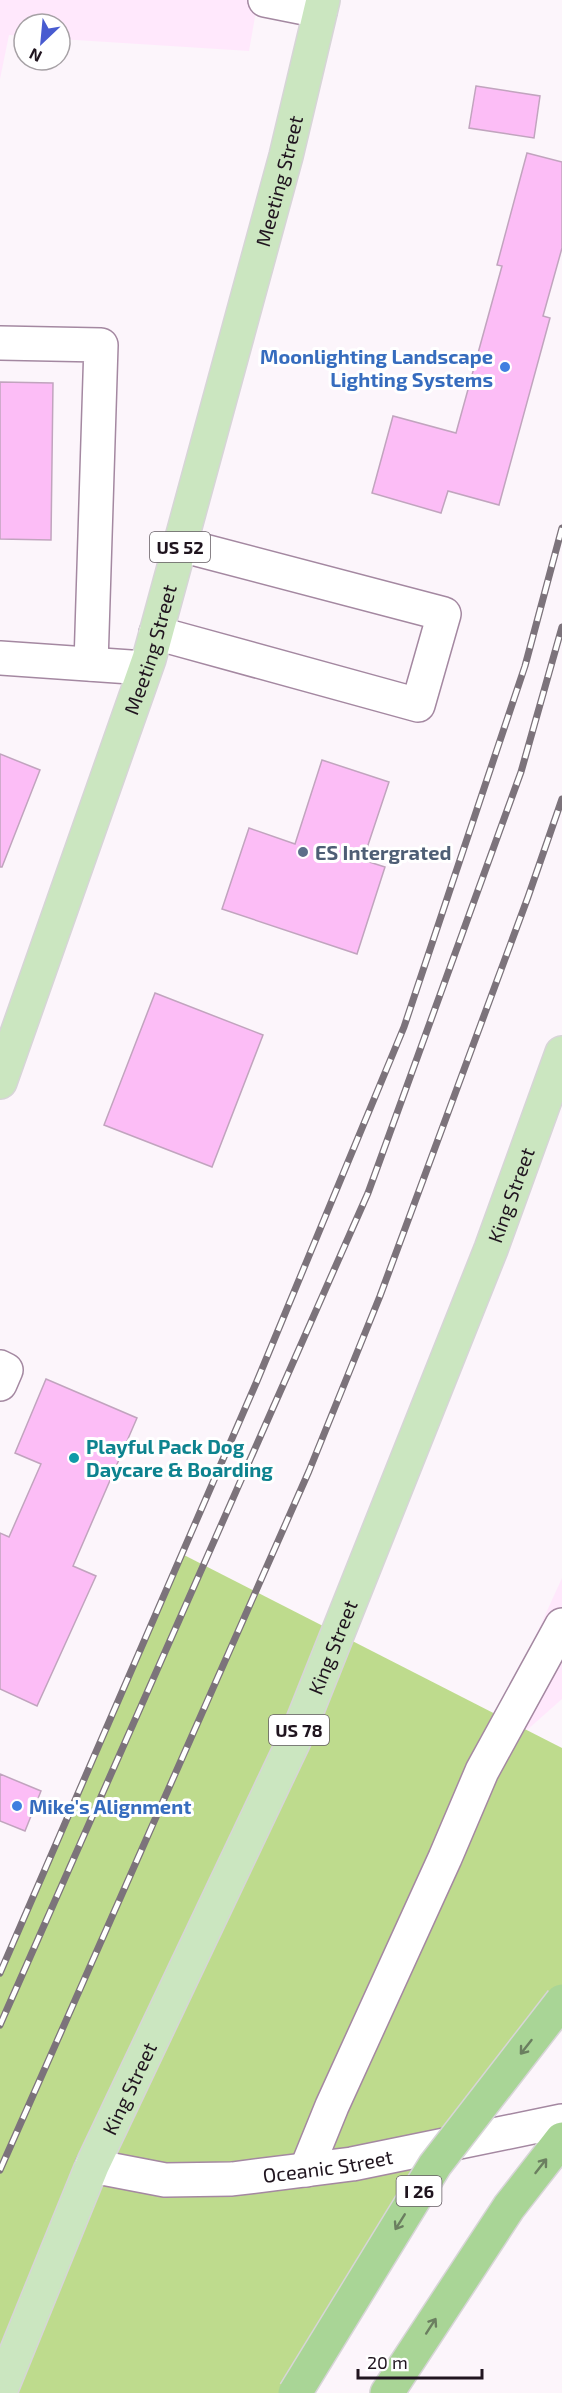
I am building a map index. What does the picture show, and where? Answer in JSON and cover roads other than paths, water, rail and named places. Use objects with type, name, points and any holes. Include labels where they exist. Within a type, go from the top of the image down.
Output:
[{"type":"highway","name":"I 26","points":[[295,2393],[435,2165],[562,2001]]},
{"type":"highway","points":[[387,2393],[509,2206],[562,2139]]},
{"type":"main road","name":"Meeting Street","points":[[0,1082],[146,668],[286,156],[321,6]]},
{"type":"main road","name":"King Street","points":[[0,2392],[92,2166],[300,1728],[491,1249],[562,1053]]},
{"type":"street","points":[[265,0],[321,6]]},
{"type":"street","points":[[0,342],[101,345],[91,664]]},
{"type":"street","points":[[156,633],[418,705],[444,614],[181,544]]},
{"type":"street","points":[[0,658],[146,668]]},
{"type":"street","points":[[0,1367],[6,1370],[0,1384]]},
{"type":"street","points":[[306,2170],[332,2106],[482,1771],[562,1625]]},
{"type":"street","name":"Oceanic Street","points":[[92,2166],[165,2180],[232,2180],[352,2164],[562,2121]]},
{"type":"railway","points":[[0,1973],[257,1381],[404,1027],[525,666],[562,528]]},
{"type":"railway","points":[[0,2025],[368,1193],[521,772],[562,627]]},
{"type":"railway","points":[[0,2170],[309,1471],[380,1296],[562,799]]},
{"type":"place","name":"Moonlighting Landscape Lighting Systems","points":[[505,367]]},
{"type":"place","name":"ES Intergrated","points":[[303,852]]},
{"type":"place","name":"Playful Pack Dog Daycare & Boarding","points":[[74,1458]]},
{"type":"place","name":"Mike's Alignment","points":[[17,1806]]}]
